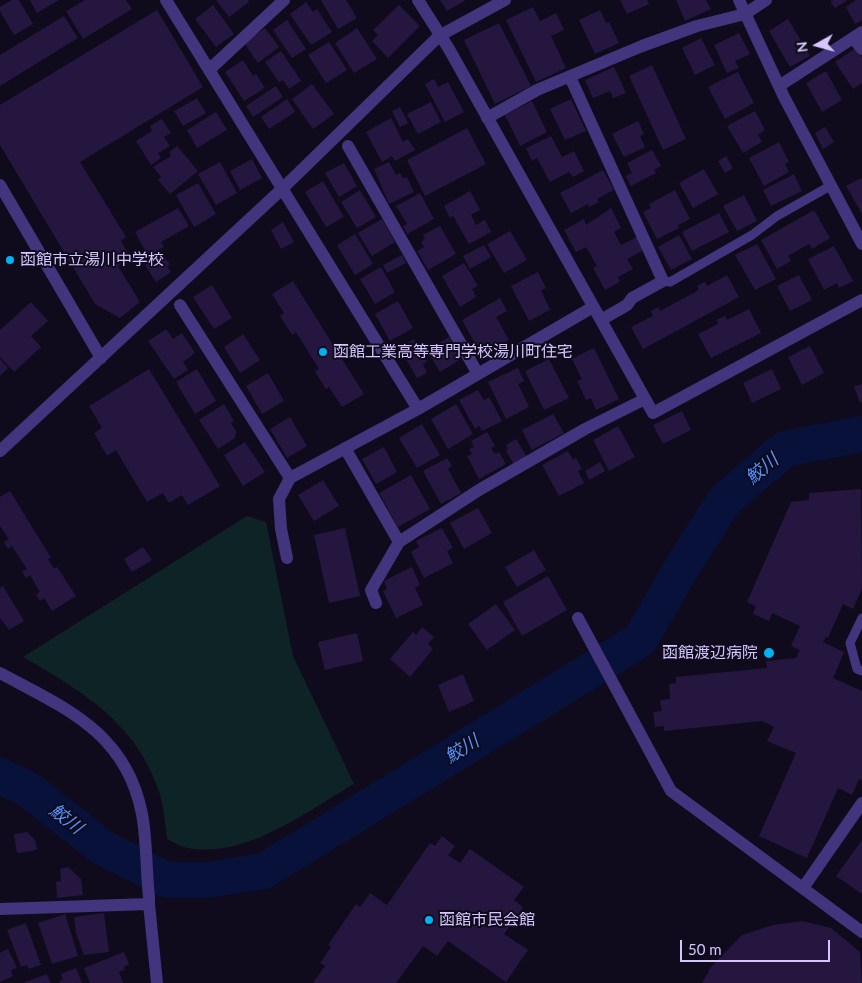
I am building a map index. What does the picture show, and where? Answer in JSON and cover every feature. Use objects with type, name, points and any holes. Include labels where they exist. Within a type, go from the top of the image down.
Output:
[{"type":"street","points":[[166,0],[418,409]]},
{"type":"street","points":[[209,70],[284,0]]},
{"type":"street","points":[[418,0],[488,118],[653,414],[862,300]]},
{"type":"street","points":[[0,451],[282,189],[439,36],[505,0]]},
{"type":"street","points":[[738,0],[779,86],[862,244]]},
{"type":"street","points":[[488,118],[537,90],[642,46],[697,26],[745,14],[766,0]]},
{"type":"street","points":[[779,86],[858,35],[862,49]]},
{"type":"street","points":[[570,77],[664,281],[632,298],[627,305],[601,320]]},
{"type":"street","points":[[348,146],[478,374]]},
{"type":"street","points":[[0,185],[101,358]]},
{"type":"street","points":[[180,305],[290,478]]},
{"type":"street","points":[[287,558],[281,528],[279,499],[290,478],[418,409],[593,307]]},
{"type":"street","points":[[376,603],[371,590],[398,542],[479,490],[585,429],[645,399]]},
{"type":"street","points":[[345,448],[398,542]]},
{"type":"street","points":[[578,618],[671,791],[862,932]]},
{"type":"street","points":[[0,673],[78,716],[102,736],[130,778],[142,814],[157,983]]},
{"type":"street","points":[[803,888],[862,803]]},
{"type":"street","points":[[0,909],[149,901]]},
{"type":"lane","points":[[664,281],[670,282],[830,186]]},
{"type":"lane","points":[[862,618],[850,642],[857,669],[862,671]]},
{"type":"green space","points":[[247,516],[266,522],[293,656],[354,784],[296,819],[254,840],[210,850],[188,848],[167,839],[160,794],[150,769],[122,729],[87,697],[23,657]]},
{"type":"building","points":[[12,0],[19,0],[33,24],[14,35],[0,11],[0,7]]},
{"type":"building","points":[[30,0],[59,0],[37,13]]},
{"type":"building","points":[[85,0],[126,0],[132,9],[83,39],[66,11]]},
{"type":"building","points":[[216,0],[248,0],[249,2],[229,17]]},
{"type":"building","points":[[321,0],[346,0],[357,18],[338,29]]},
{"type":"building","points":[[440,0],[466,0],[447,11]]},
{"type":"building","points":[[620,0],[647,0],[649,4],[627,14]]},
{"type":"building","points":[[676,0],[706,0],[711,9],[685,21]]},
{"type":"building","points":[[848,0],[835,8],[830,1]]},
{"type":"building","points":[[856,0],[862,0],[862,20],[855,24],[846,7]]},
{"type":"building","points":[[306,2],[313,12],[317,9],[332,32],[311,45],[290,14]]},
{"type":"building","points":[[213,5],[234,34],[216,47],[195,19]]},
{"type":"building","points":[[399,5],[420,26],[388,58],[372,41],[378,35],[373,30]]},
{"type":"building","points":[[533,7],[540,21],[556,13],[564,30],[551,36],[566,68],[536,82],[506,20]]},
{"type":"building","points":[[157,10],[203,87],[80,162],[126,237],[121,241],[131,258],[118,266],[140,302],[120,318],[95,304],[0,145],[0,105]]},
{"type":"building","points":[[600,10],[606,23],[609,22],[619,43],[595,54],[579,20]]},
{"type":"building","points":[[64,16],[78,38],[0,86],[0,55]]},
{"type":"building","points":[[788,19],[810,56],[790,67],[769,31]]},
{"type":"building","points":[[287,20],[306,49],[292,58],[273,30]]},
{"type":"building","points":[[499,23],[531,86],[495,104],[464,40]]},
{"type":"building","points":[[265,28],[279,47],[258,63],[244,43]]},
{"type":"building","points":[[357,28],[377,59],[354,73],[335,43]]},
{"type":"building","points":[[739,33],[750,54],[735,61],[739,68],[727,73],[714,45]]},
{"type":"building","points":[[701,38],[715,65],[695,75],[682,48]]},
{"type":"building","points":[[329,42],[347,70],[326,83],[308,55]]},
{"type":"building","points":[[856,48],[862,58],[862,83],[853,89],[835,62]]},
{"type":"building","points":[[281,51],[301,81],[289,89],[283,80],[279,82],[265,62]]},
{"type":"building","points":[[243,60],[253,76],[256,74],[265,88],[244,101],[225,72]]},
{"type":"building","points":[[652,65],[686,139],[663,150],[629,76]]},
{"type":"building","points":[[614,67],[626,93],[613,98],[610,91],[593,98],[585,80]]},
{"type":"building","points":[[826,71],[842,100],[822,112],[806,83]]},
{"type":"building","points":[[738,72],[754,103],[725,119],[708,87]]},
{"type":"building","points":[[434,79],[438,87],[448,82],[464,112],[445,122],[425,84]]},
{"type":"building","points":[[312,84],[334,114],[313,129],[292,99]]},
{"type":"building","points":[[276,86],[283,97],[253,117],[246,106]]},
{"type":"building","points":[[197,98],[206,113],[183,126],[174,111]]},
{"type":"building","points":[[287,99],[295,112],[269,129],[261,117]]},
{"type":"building","points":[[571,99],[586,131],[565,140],[550,109]]},
{"type":"building","points":[[532,101],[547,132],[520,146],[505,115]]},
{"type":"building","points":[[431,102],[441,122],[418,134],[407,114]]},
{"type":"building","points":[[400,107],[408,123],[400,127],[392,111]]},
{"type":"building","points":[[755,111],[765,130],[758,135],[762,142],[743,153],[727,126]]},
{"type":"building","points":[[216,112],[227,130],[197,148],[187,130]]},
{"type":"building","points":[[391,118],[403,142],[408,139],[415,150],[395,161],[392,156],[382,162],[366,132]]},
{"type":"building","points":[[162,119],[171,133],[164,137],[170,146],[158,153],[161,158],[151,165],[136,141],[152,131],[150,126]]},
{"type":"building","points":[[638,121],[644,134],[640,136],[645,147],[624,157],[612,134]]},
{"type":"building","points":[[825,127],[834,142],[823,149],[815,133]]},
{"type":"building","points":[[467,128],[486,164],[425,196],[407,160]]},
{"type":"building","points":[[551,136],[562,157],[574,151],[584,171],[573,177],[569,172],[550,182],[537,158],[532,161],[526,148]]},
{"type":"building","points":[[779,142],[789,162],[785,164],[789,172],[764,186],[749,158]]},
{"type":"building","points":[[177,146],[198,171],[170,194],[158,180],[161,177],[153,167],[171,156],[169,152]]},
{"type":"building","points":[[652,150],[661,166],[654,170],[656,173],[631,186],[626,176],[632,173],[627,163]]},
{"type":"building","points":[[726,156],[733,168],[725,173],[718,161]]},
{"type":"building","points":[[252,159],[262,178],[240,190],[230,171]]},
{"type":"building","points":[[220,162],[237,193],[216,205],[198,174]]},
{"type":"building","points":[[389,162],[396,175],[400,173],[403,178],[407,177],[414,192],[389,204],[374,169]]},
{"type":"building","points":[[344,163],[357,186],[339,197],[325,173]]},
{"type":"building","points":[[704,169],[718,194],[693,208],[679,183]]},
{"type":"building","points":[[603,170],[614,190],[597,199],[599,202],[589,207],[588,204],[571,213],[560,193]]},
{"type":"building","points":[[794,174],[802,191],[771,206],[763,190]]},
{"type":"building","points":[[861,178],[862,180],[862,214],[846,186]]},
{"type":"building","points":[[323,181],[344,217],[326,227],[305,192]]},
{"type":"building","points":[[198,183],[216,214],[194,227],[176,195]]},
{"type":"building","points":[[360,190],[376,217],[357,228],[341,202]]},
{"type":"building","points":[[675,190],[690,219],[678,225],[679,228],[657,239],[643,212],[651,208],[649,204]]},
{"type":"building","points":[[470,191],[480,210],[471,215],[476,225],[485,220],[491,232],[469,244],[453,216],[450,218],[444,206]]},
{"type":"building","points":[[420,193],[434,219],[407,234],[403,226],[407,224],[396,206]]},
{"type":"building","points":[[744,195],[757,221],[737,231],[723,206]]},
{"type":"building","points":[[178,208],[189,226],[161,242],[164,247],[148,256],[135,232]]},
{"type":"building","points":[[611,208],[621,228],[614,232],[621,245],[637,237],[644,250],[627,259],[633,269],[618,277],[620,282],[605,290],[593,268],[597,266],[586,247],[576,252],[564,230],[584,219],[586,225]]},
{"type":"building","points":[[814,210],[830,238],[812,249],[809,244],[788,256],[791,261],[777,269],[761,240]]},
{"type":"building","points":[[719,213],[729,232],[692,251],[682,232]]},
{"type":"building","points":[[382,219],[395,242],[372,256],[358,233]]},
{"type":"building","points":[[283,222],[294,242],[281,249],[271,230]]},
{"type":"building","points":[[440,226],[456,254],[428,270],[417,251],[424,247],[421,242],[425,239],[423,235]]},
{"type":"building","points":[[510,231],[527,260],[504,273],[487,244]]},
{"type":"building","points":[[355,234],[373,264],[355,275],[337,245]]},
{"type":"building","points":[[679,235],[692,259],[671,270],[658,247]]},
{"type":"building","points":[[757,244],[776,279],[755,290],[735,255]]},
{"type":"building","points":[[484,245],[491,257],[470,269],[463,256]]},
{"type":"building","points":[[834,246],[853,281],[839,288],[837,283],[824,290],[808,259]]},
{"type":"building","points":[[162,253],[170,265],[167,266],[171,272],[156,282],[145,265]]},
{"type":"building","points":[[402,255],[406,263],[387,273],[383,265]]},
{"type":"building","points":[[464,263],[478,286],[472,289],[476,297],[460,307],[442,276]]},
{"type":"building","points":[[381,267],[395,292],[375,304],[360,279]]},
{"type":"building","points":[[538,272],[546,288],[541,290],[550,310],[529,321],[511,286]]},
{"type":"building","points":[[727,275],[739,297],[643,349],[631,327],[653,316],[651,311],[658,307],[660,311],[699,290],[697,286],[705,282],[707,286]]},
{"type":"building","points":[[799,275],[812,300],[790,311],[777,286]]},
{"type":"building","name":"函館工業高等専門学校湯川町住宅","points":[[293,281],[364,394],[342,407],[329,387],[326,389],[315,372],[319,369],[296,332],[292,335],[280,316],[284,313],[272,294]]},
{"type":"building","points":[[212,285],[232,318],[214,329],[193,297]]},
{"type":"building","points":[[500,298],[507,311],[496,317],[509,340],[482,356],[462,320]]},
{"type":"building","points":[[398,301],[413,328],[390,341],[375,314]]},
{"type":"building","points":[[31,302],[48,321],[31,336],[41,347],[14,372],[0,357],[0,330]]},
{"type":"building","points":[[749,309],[761,333],[711,358],[698,334],[718,324],[716,320],[725,316],[727,320]]},
{"type":"building","points":[[166,329],[173,339],[182,333],[195,353],[183,362],[188,370],[174,379],[148,341]]},
{"type":"building","points":[[243,334],[260,360],[240,373],[224,347]]},
{"type":"building","points":[[449,337],[461,359],[440,372],[427,350]]},
{"type":"building","points":[[414,339],[427,362],[423,364],[427,373],[417,378],[399,347]]},
{"type":"building","points":[[810,346],[824,373],[802,385],[788,357]]},
{"type":"building","points":[[594,348],[619,399],[596,410],[591,398],[586,400],[577,381],[582,379],[572,359]]},
{"type":"building","points":[[0,359],[8,368],[0,376]]},
{"type":"building","points":[[549,359],[569,398],[544,410],[525,371]]},
{"type":"building","points":[[518,368],[524,381],[518,384],[529,407],[506,419],[488,382]]},
{"type":"building","points":[[149,369],[220,486],[188,505],[182,495],[169,503],[163,493],[147,502],[116,450],[107,456],[94,433],[102,428],[89,406]]},
{"type":"building","points":[[197,369],[216,401],[195,414],[176,382]]},
{"type":"building","points":[[772,369],[781,389],[752,403],[743,383]]},
{"type":"building","points":[[268,373],[284,401],[262,414],[246,386]]},
{"type":"building","points":[[862,384],[862,402],[860,403],[854,386]]},
{"type":"building","points":[[478,390],[484,400],[489,397],[502,421],[482,431],[479,426],[475,429],[459,400]]},
{"type":"building","points":[[224,404],[234,421],[231,423],[236,431],[235,438],[218,449],[199,420]]},
{"type":"building","points":[[456,404],[473,434],[448,449],[431,419]]},
{"type":"building","points":[[682,411],[691,430],[663,444],[653,425]]},
{"type":"building","points":[[553,414],[564,433],[532,450],[522,430]]},
{"type":"building","points":[[290,417],[307,446],[287,458],[270,429]]},
{"type":"building","points":[[422,424],[440,455],[417,468],[399,438]]},
{"type":"building","points":[[618,426],[635,457],[609,471],[593,440]]},
{"type":"building","points":[[487,432],[495,446],[491,448],[495,454],[499,452],[506,464],[479,479],[467,456],[472,454],[469,449],[474,447],[471,441]]},
{"type":"building","points":[[516,439],[527,457],[514,465],[506,451],[508,449],[506,445]]},
{"type":"building","points":[[245,442],[265,472],[243,486],[224,455]]},
{"type":"building","points":[[384,447],[397,472],[376,484],[362,459]]},
{"type":"building","points":[[568,451],[573,460],[576,458],[582,469],[578,471],[584,483],[559,496],[542,465]]},
{"type":"building","points":[[447,458],[452,466],[448,469],[461,493],[441,504],[423,471]]},
{"type":"building","points":[[600,462],[605,471],[589,480],[585,471]]},
{"type":"building","points":[[411,475],[430,509],[398,527],[379,493]]},
{"type":"building","points":[[323,480],[339,506],[314,521],[298,495]]},
{"type":"building","points":[[861,489],[862,588],[853,609],[843,604],[828,638],[826,637],[823,642],[844,652],[833,678],[862,691],[862,780],[859,779],[852,795],[838,788],[807,858],[759,836],[796,753],[767,741],[774,727],[762,721],[664,731],[664,726],[655,727],[653,712],[662,711],[660,700],[670,699],[669,684],[676,683],[676,677],[767,668],[766,661],[796,658],[800,650],[791,646],[800,626],[772,613],[769,621],[753,614],[756,606],[747,602],[791,502],[809,500],[809,493]]},
{"type":"building","points":[[10,491],[51,558],[48,559],[54,569],[57,567],[76,596],[52,611],[44,598],[40,601],[36,595],[40,592],[30,575],[26,578],[22,572],[27,569],[12,546],[8,549],[4,542],[9,539],[0,526],[0,497]]},
{"type":"building","points":[[478,508],[492,533],[464,549],[450,523]]},
{"type":"building","points":[[345,528],[360,596],[329,603],[314,535]]},
{"type":"building","points":[[442,528],[453,548],[447,551],[453,563],[424,578],[411,552],[419,547],[416,541]]},
{"type":"building","points":[[143,547],[152,560],[132,572],[124,559]]},
{"type":"building","points":[[534,550],[546,570],[517,587],[505,567]]},
{"type":"building","points":[[412,567],[420,585],[415,588],[423,605],[396,618],[383,591],[387,589],[384,581]]},
{"type":"building","points":[[548,576],[567,610],[522,636],[503,602]]},
{"type":"building","points":[[3,586],[24,621],[9,630],[0,618],[0,588]]},
{"type":"building","points":[[496,604],[515,630],[487,650],[468,624]]},
{"type":"building","points":[[422,627],[434,637],[428,644],[433,649],[410,677],[390,659],[413,632],[416,635]]},
{"type":"building","points":[[357,633],[363,661],[325,670],[318,642]]},
{"type":"building","points":[[463,674],[474,701],[449,712],[438,685]]},
{"type":"building","points":[[27,832],[35,840],[37,850],[17,853],[14,834]]},
{"type":"building","name":"函館市民会館","points":[[442,836],[455,846],[448,855],[460,863],[470,849],[524,887],[514,900],[523,907],[504,934],[528,950],[506,982],[448,941],[437,956],[423,946],[396,983],[313,983],[325,966],[320,963],[331,947],[328,945],[356,904],[360,907],[370,893],[387,905],[430,843],[435,846]]},
{"type":"building","points":[[862,840],[862,894],[836,876]]},
{"type":"building","points":[[68,867],[81,879],[83,895],[57,898],[56,882],[61,881],[60,869]]},
{"type":"building","points":[[104,913],[109,952],[84,955],[76,933],[74,917]]},
{"type":"building","points":[[65,914],[78,956],[52,964],[38,923]]},
{"type":"building","points":[[802,921],[831,928],[860,952],[862,983],[702,983],[711,967],[742,935],[773,925]]},
{"type":"building","points":[[26,923],[41,965],[29,969],[27,965],[21,967],[7,930]]},
{"type":"building","points":[[8,949],[17,968],[11,970],[13,976],[0,982],[0,953]]},
{"type":"building","points":[[124,952],[129,964],[124,967],[125,970],[119,972],[123,983],[90,983],[84,968]]},
{"type":"building","points":[[76,968],[82,983],[60,983],[59,981],[63,980],[61,974]]},
{"type":"building","points":[[47,974],[51,983],[23,983]]},
{"type":"waterway","name":"鮫川","points":[[0,776],[28,789],[103,848],[167,880],[208,880],[264,871],[640,640],[687,559],[725,500],[785,449],[862,434]]},
{"type":"place","name":"函館市立湯川中学校","points":[[10,260]]},
{"type":"place","name":"函館工業高等専門学校湯川町住宅","points":[[323,352]]},
{"type":"place","name":"函館渡辺病院","points":[[769,653]]},
{"type":"place","name":"函館市民会館","points":[[429,920]]}]
